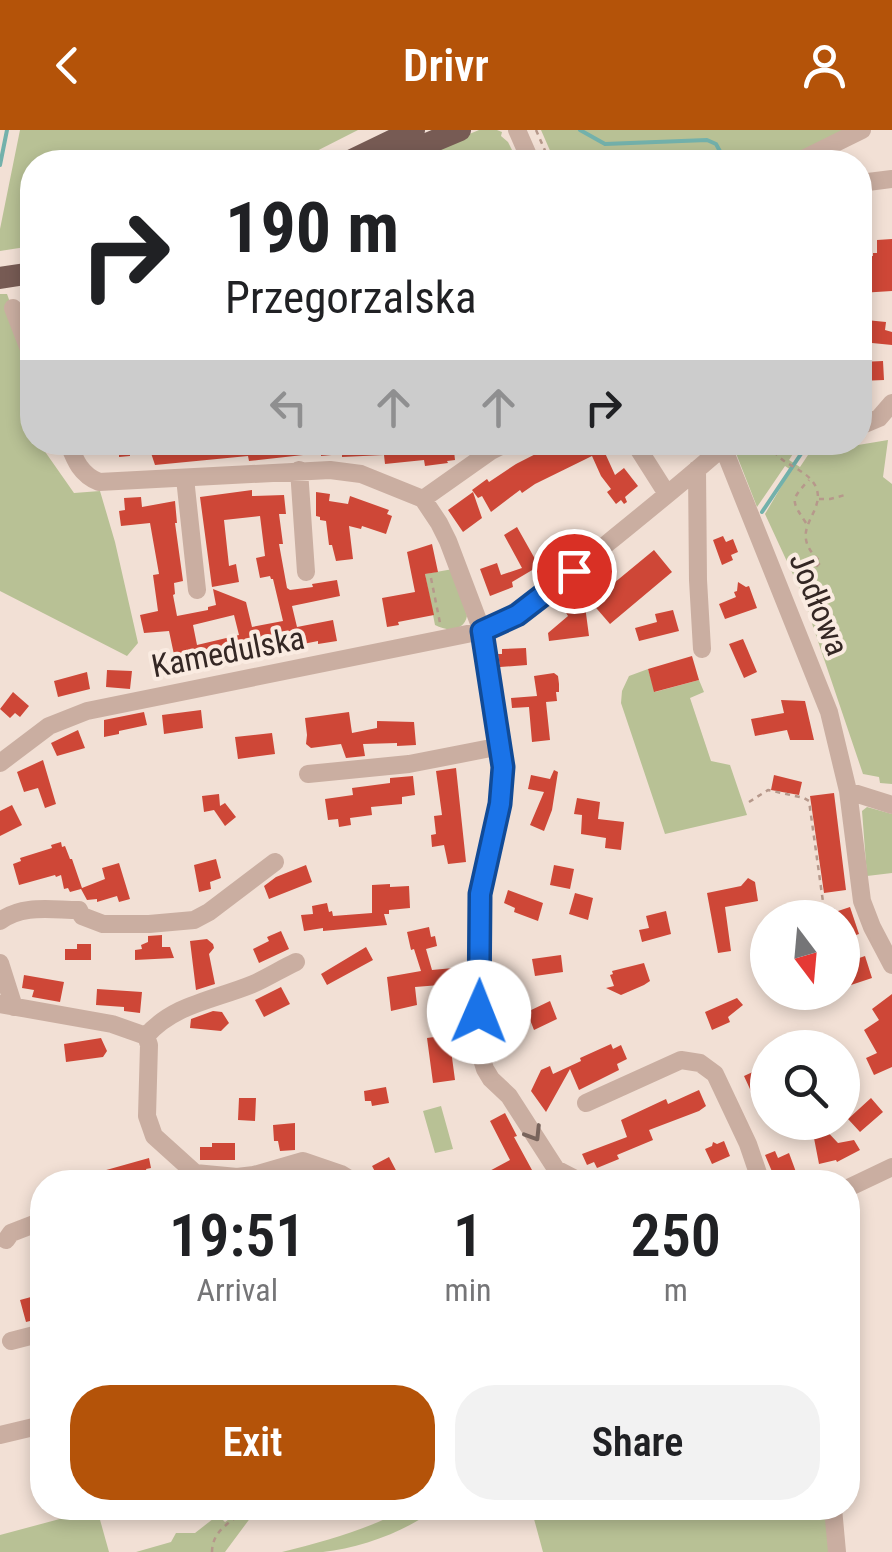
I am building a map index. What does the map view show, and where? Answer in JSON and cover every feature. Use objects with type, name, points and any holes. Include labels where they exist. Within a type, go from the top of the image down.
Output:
[{"type":"main road","points":[[373,150],[414,130]]},
{"type":"main road","points":[[412,150],[460,130]]},
{"type":"street","points":[[821,150],[862,130]]},
{"type":"street","points":[[12,308],[20,327]]},
{"type":"street","points":[[872,421],[892,403]]},
{"type":"street","points":[[73,455],[88,477],[99,482],[300,470],[361,474],[423,499],[448,541],[482,631],[501,746],[500,804],[480,894],[480,1056],[484,1069],[509,1096],[556,1169]]},
{"type":"street","points":[[423,499],[485,455]]},
{"type":"street","points":[[642,455],[668,494]]},
{"type":"street","name":"Kamedulska","points":[[0,763],[49,726],[87,711],[482,631],[517,615],[712,455]]},
{"type":"street","name":"Jodłowa","points":[[726,455],[829,712],[848,791],[862,900],[892,964]]},
{"type":"street","points":[[697,469],[702,649]]},
{"type":"street","points":[[300,470],[306,572]]},
{"type":"street","points":[[185,478],[197,590]]},
{"type":"street","points":[[308,774],[410,764],[501,746]]},
{"type":"street","points":[[848,791],[892,805]]},
{"type":"street","points":[[0,922],[18,910],[79,910],[82,916],[103,924],[194,920],[275,862]]},
{"type":"street","points":[[146,1036],[170,1014],[254,984],[296,962]]},
{"type":"street","points":[[0,963],[7,1005],[112,1024],[146,1036]]},
{"type":"street","points":[[146,1036],[150,1128],[191,1170]]},
{"type":"street","points":[[586,1102],[681,1060],[700,1063],[715,1074],[757,1170]]},
{"type":"street","points":[[268,1170],[302,1160],[330,1170]]},
{"type":"street","points":[[860,1183],[892,1166]]},
{"type":"street","points":[[6,1240],[30,1227]]},
{"type":"street","points":[[11,1341],[30,1335]]},
{"type":"street","points":[[0,1434],[30,1428]]},
{"type":"street","points":[[834,1520],[837,1552]]},
{"type":"path","points":[[777,455],[816,487],[817,498],[807,525],[807,545],[821,562],[784,596]]},
{"type":"path","points":[[807,525],[793,503],[810,479]]},
{"type":"path","points":[[817,498],[830,500],[845,495]]},
{"type":"path","points":[[431,578],[443,639]]},
{"type":"path","points":[[749,802],[768,790],[809,802],[823,900]]},
{"type":"path","points":[[212,1552],[212,1541],[219,1530],[233,1520]]},
{"type":"green space","points":[[20,130],[358,130],[319,150],[20,150],[20,248],[0,251],[0,229]]},
{"type":"green space","points":[[479,130],[497,130],[512,150],[431,150]]},
{"type":"green space","points":[[541,130],[862,130],[815,150],[550,150]]},
{"type":"green space","points":[[0,294],[7,294],[20,330],[20,455],[47,455],[74,493],[100,491],[138,643],[127,656],[0,591]]},
{"type":"green space","points":[[888,440],[883,477],[892,484],[892,784],[863,774],[802,594],[765,514],[791,470],[785,466],[757,507],[737,455],[792,455],[789,460],[800,467],[808,455],[872,455],[872,443]]},
{"type":"green space","points":[[453,569],[467,616],[463,625],[445,629],[435,625],[425,574]]},
{"type":"green space","points":[[648,669],[655,692],[699,680],[704,692],[690,698],[711,761],[730,765],[747,815],[665,834],[621,703],[629,676]]},
{"type":"green space","points":[[867,807],[892,814],[892,873],[867,876],[862,811]]},
{"type":"green space","points":[[441,1106],[453,1149],[435,1153],[423,1111]]},
{"type":"green space","points":[[56,1520],[100,1520],[109,1552],[0,1552],[0,1535]]},
{"type":"green space","points":[[212,1520],[249,1520],[225,1552],[136,1552],[171,1542],[176,1533],[195,1533]]},
{"type":"green space","points":[[382,1520],[418,1520],[398,1531],[337,1550],[282,1552],[330,1539]]},
{"type":"green space","points":[[534,1520],[827,1520],[831,1552],[543,1552]]},
{"type":"building","points":[[892,239],[892,291],[872,292],[872,256],[877,253],[877,240]]},
{"type":"building","points":[[872,321],[886,322],[885,330],[892,332],[892,345],[872,343]]},
{"type":"building","points":[[872,361],[883,361],[884,380],[872,380]]},
{"type":"building","points":[[152,455],[303,455],[249,461],[248,456],[155,465]]},
{"type":"building","points":[[384,455],[454,455],[455,460],[425,466],[424,460],[385,464]]},
{"type":"building","points":[[534,455],[606,455],[615,475],[624,468],[638,486],[625,497],[627,502],[621,500],[616,504],[592,456],[522,493],[520,490],[491,512],[482,496],[478,498],[472,490]]},
{"type":"building","points":[[252,490],[252,496],[284,495],[286,514],[279,514],[283,544],[279,544],[287,588],[313,587],[312,584],[337,580],[340,596],[292,606],[297,627],[333,620],[337,641],[268,648],[185,669],[184,663],[176,664],[169,631],[144,633],[140,615],[158,611],[153,575],[159,574],[150,523],[121,526],[119,511],[125,510],[124,498],[141,497],[142,507],[175,501],[183,581],[174,583],[177,616],[216,605],[213,589],[246,602],[252,627],[283,621],[273,579],[260,578],[256,558],[265,556],[260,516],[224,520],[229,566],[236,564],[239,582],[212,587],[200,497]],"holes":[[[234,615],[239,635],[197,645],[193,625]]]},
{"type":"building","points":[[316,492],[330,494],[329,501],[348,504],[350,496],[389,510],[387,514],[392,516],[386,534],[349,526],[353,559],[336,561],[326,521],[316,516]]},
{"type":"building","points":[[473,492],[482,518],[463,532],[448,510]]},
{"type":"building","points":[[517,527],[539,566],[512,582],[513,587],[490,596],[480,569],[497,563],[501,575],[522,568],[504,535]]},
{"type":"building","points":[[723,536],[726,542],[733,539],[738,552],[731,555],[733,560],[722,565],[713,540]]},
{"type":"building","points":[[432,544],[438,572],[425,574],[434,615],[387,627],[382,598],[415,592],[407,552]]},
{"type":"building","points":[[654,550],[672,572],[610,624],[591,602]]},
{"type":"building","points":[[738,582],[749,586],[757,608],[725,619],[719,604],[736,597]]},
{"type":"building","points":[[574,604],[580,611],[585,606],[589,636],[549,641],[548,633],[568,616],[565,611]]},
{"type":"building","points":[[673,610],[679,631],[639,641],[635,628],[657,622],[655,614]]},
{"type":"building","points":[[743,639],[757,672],[744,678],[729,644]]},
{"type":"building","points":[[526,648],[527,665],[500,667],[498,654],[502,654],[502,649]]},
{"type":"building","points":[[692,656],[699,680],[654,692],[648,669]]},
{"type":"building","points":[[107,670],[132,671],[130,689],[106,687]]},
{"type":"building","points":[[87,672],[90,689],[58,697],[54,681]]},
{"type":"building","points":[[554,673],[559,684],[557,701],[546,702],[550,740],[532,742],[529,707],[512,708],[511,698],[537,696],[534,676]]},
{"type":"building","points":[[13,692],[29,706],[20,717],[15,713],[10,718],[0,709]]},
{"type":"building","points":[[781,700],[805,701],[814,740],[790,740],[787,730],[755,736],[751,719],[784,713]]},
{"type":"building","points":[[201,710],[203,728],[164,734],[162,715]]},
{"type":"building","points":[[144,712],[147,725],[104,737],[104,720]]},
{"type":"building","points":[[349,712],[352,733],[377,728],[377,721],[414,722],[416,745],[363,744],[365,756],[346,758],[341,744],[311,748],[306,744],[305,718]]},
{"type":"building","points":[[78,730],[85,748],[57,756],[51,743]]},
{"type":"building","points":[[272,733],[275,754],[238,759],[235,737]]},
{"type":"building","points":[[43,760],[56,804],[45,808],[38,788],[24,792],[17,772]]},
{"type":"building","points":[[456,768],[466,862],[448,864],[444,845],[432,847],[431,835],[436,834],[434,816],[442,815],[436,771]]},
{"type":"building","points":[[554,770],[558,772],[552,810],[544,831],[530,825],[544,792],[528,789],[531,775],[550,779]]},
{"type":"building","points":[[774,775],[802,782],[799,795],[771,790]]},
{"type":"building","points":[[413,776],[415,795],[402,797],[402,804],[371,807],[372,815],[350,818],[351,825],[339,827],[338,819],[328,820],[325,799],[353,795],[352,788],[390,783],[390,778]]},
{"type":"building","points":[[834,793],[846,890],[824,893],[810,796]]},
{"type":"building","points":[[219,794],[220,806],[225,803],[236,817],[225,826],[214,810],[204,812],[202,796]]},
{"type":"building","points":[[577,798],[600,802],[598,819],[624,822],[621,850],[605,848],[606,838],[581,834],[582,815],[574,814]]},
{"type":"building","points":[[12,805],[22,825],[0,836],[0,811]]},
{"type":"building","points":[[61,842],[82,888],[105,879],[102,868],[119,863],[130,899],[119,902],[117,896],[97,902],[87,900],[81,889],[64,889],[61,875],[19,885],[13,864]]},
{"type":"building","points":[[216,859],[221,878],[210,882],[211,889],[199,892],[194,865]]},
{"type":"building","points":[[306,865],[312,882],[269,899],[264,886]]},
{"type":"building","points":[[554,865],[574,869],[570,889],[550,885]]},
{"type":"building","points":[[748,878],[755,882],[758,900],[725,907],[731,951],[718,953],[707,893],[741,886]]},
{"type":"building","points":[[372,885],[409,886],[410,908],[389,910],[389,914],[384,914],[387,925],[304,931],[301,915],[313,914],[312,906],[327,903],[333,916],[372,913]]},
{"type":"building","points":[[508,890],[543,903],[538,921],[514,912],[515,908],[504,903]]},
{"type":"building","points":[[575,893],[593,898],[588,920],[569,914]]},
{"type":"building","points":[[666,911],[671,934],[642,942],[639,930],[649,928],[646,916]]},
{"type":"building","points":[[429,927],[437,946],[426,949],[432,970],[464,967],[465,983],[415,987],[417,1005],[391,1011],[387,977],[421,971],[407,932]]},
{"type":"building","points":[[281,931],[289,949],[259,963],[253,949]]},
{"type":"building","points":[[162,935],[162,947],[170,947],[174,958],[135,960],[135,950],[142,949],[148,936]]},
{"type":"building","points":[[207,939],[214,948],[209,954],[215,984],[196,990],[190,941]]},
{"type":"building","points":[[77,944],[91,944],[91,960],[65,960],[65,949],[77,949]]},
{"type":"building","points":[[366,947],[373,960],[327,985],[321,974]]},
{"type":"building","points":[[561,955],[563,972],[535,976],[532,959]]},
{"type":"building","points":[[865,956],[872,978],[860,982],[860,958]]},
{"type":"building","points":[[644,963],[650,981],[644,985],[621,995],[606,988],[614,986],[612,971]]},
{"type":"building","points":[[24,975],[64,982],[60,1002],[32,997],[34,990],[22,988]]},
{"type":"building","points":[[281,987],[290,1004],[264,1017],[255,1000]]},
{"type":"building","points":[[97,989],[142,992],[140,1013],[124,1011],[124,1007],[96,1005]]},
{"type":"building","points":[[892,994],[892,1067],[874,1075],[866,1058],[877,1053],[864,1030],[879,1020],[872,1009]]},
{"type":"building","points":[[737,998],[743,1005],[728,1017],[730,1022],[712,1030],[705,1012]]},
{"type":"building","points":[[550,1001],[557,1019],[534,1030],[527,1012]]},
{"type":"building","points":[[222,1012],[229,1023],[221,1031],[190,1028],[191,1019]]},
{"type":"building","points":[[449,1035],[455,1080],[433,1083],[427,1038]]},
{"type":"building","points":[[101,1038],[107,1051],[103,1057],[66,1062],[64,1044]]},
{"type":"building","points":[[611,1044],[613,1049],[621,1045],[627,1059],[617,1064],[619,1070],[579,1090],[570,1069],[546,1112],[531,1091],[541,1070],[550,1066],[553,1074]]},
{"type":"building","points":[[386,1087],[389,1103],[372,1106],[371,1101],[365,1101],[364,1091]]},
{"type":"building","points":[[699,1090],[706,1106],[699,1111],[649,1130],[653,1140],[617,1155],[619,1159],[597,1168],[594,1162],[587,1165],[582,1154],[627,1137],[621,1120],[666,1099],[668,1104]]},
{"type":"building","points":[[239,1098],[256,1098],[255,1121],[238,1120]]},
{"type":"building","points":[[871,1098],[883,1112],[860,1132],[860,1108]]},
{"type":"building","points":[[505,1113],[532,1170],[491,1170],[510,1160],[490,1121]]},
{"type":"building","points":[[295,1123],[295,1150],[280,1151],[278,1141],[274,1141],[273,1125]]},
{"type":"building","points":[[814,1140],[854,1140],[860,1150],[837,1162],[819,1164]]},
{"type":"building","points":[[724,1141],[730,1156],[712,1164],[705,1149],[713,1142]]},
{"type":"building","points":[[212,1143],[235,1143],[235,1160],[200,1160],[200,1147],[212,1147]]},
{"type":"building","points":[[775,1151],[778,1158],[789,1153],[795,1170],[771,1170],[765,1155]]},
{"type":"building","points":[[389,1157],[396,1170],[374,1170],[372,1166]]},
{"type":"building","points":[[149,1158],[151,1168],[146,1170],[106,1170]]},
{"type":"building","points":[[30,1297],[30,1321],[26,1322],[20,1300]]},
{"type":"waterway","points":[[0,165],[7,130]]},
{"type":"waterway","points":[[580,130],[605,144],[707,140],[719,150]]},
{"type":"waterway","points":[[762,512],[800,455]]},
{"type":"route","points":[[479,1012],[480,894],[500,804],[503,767],[482,631],[517,615],[574,571]]}]
